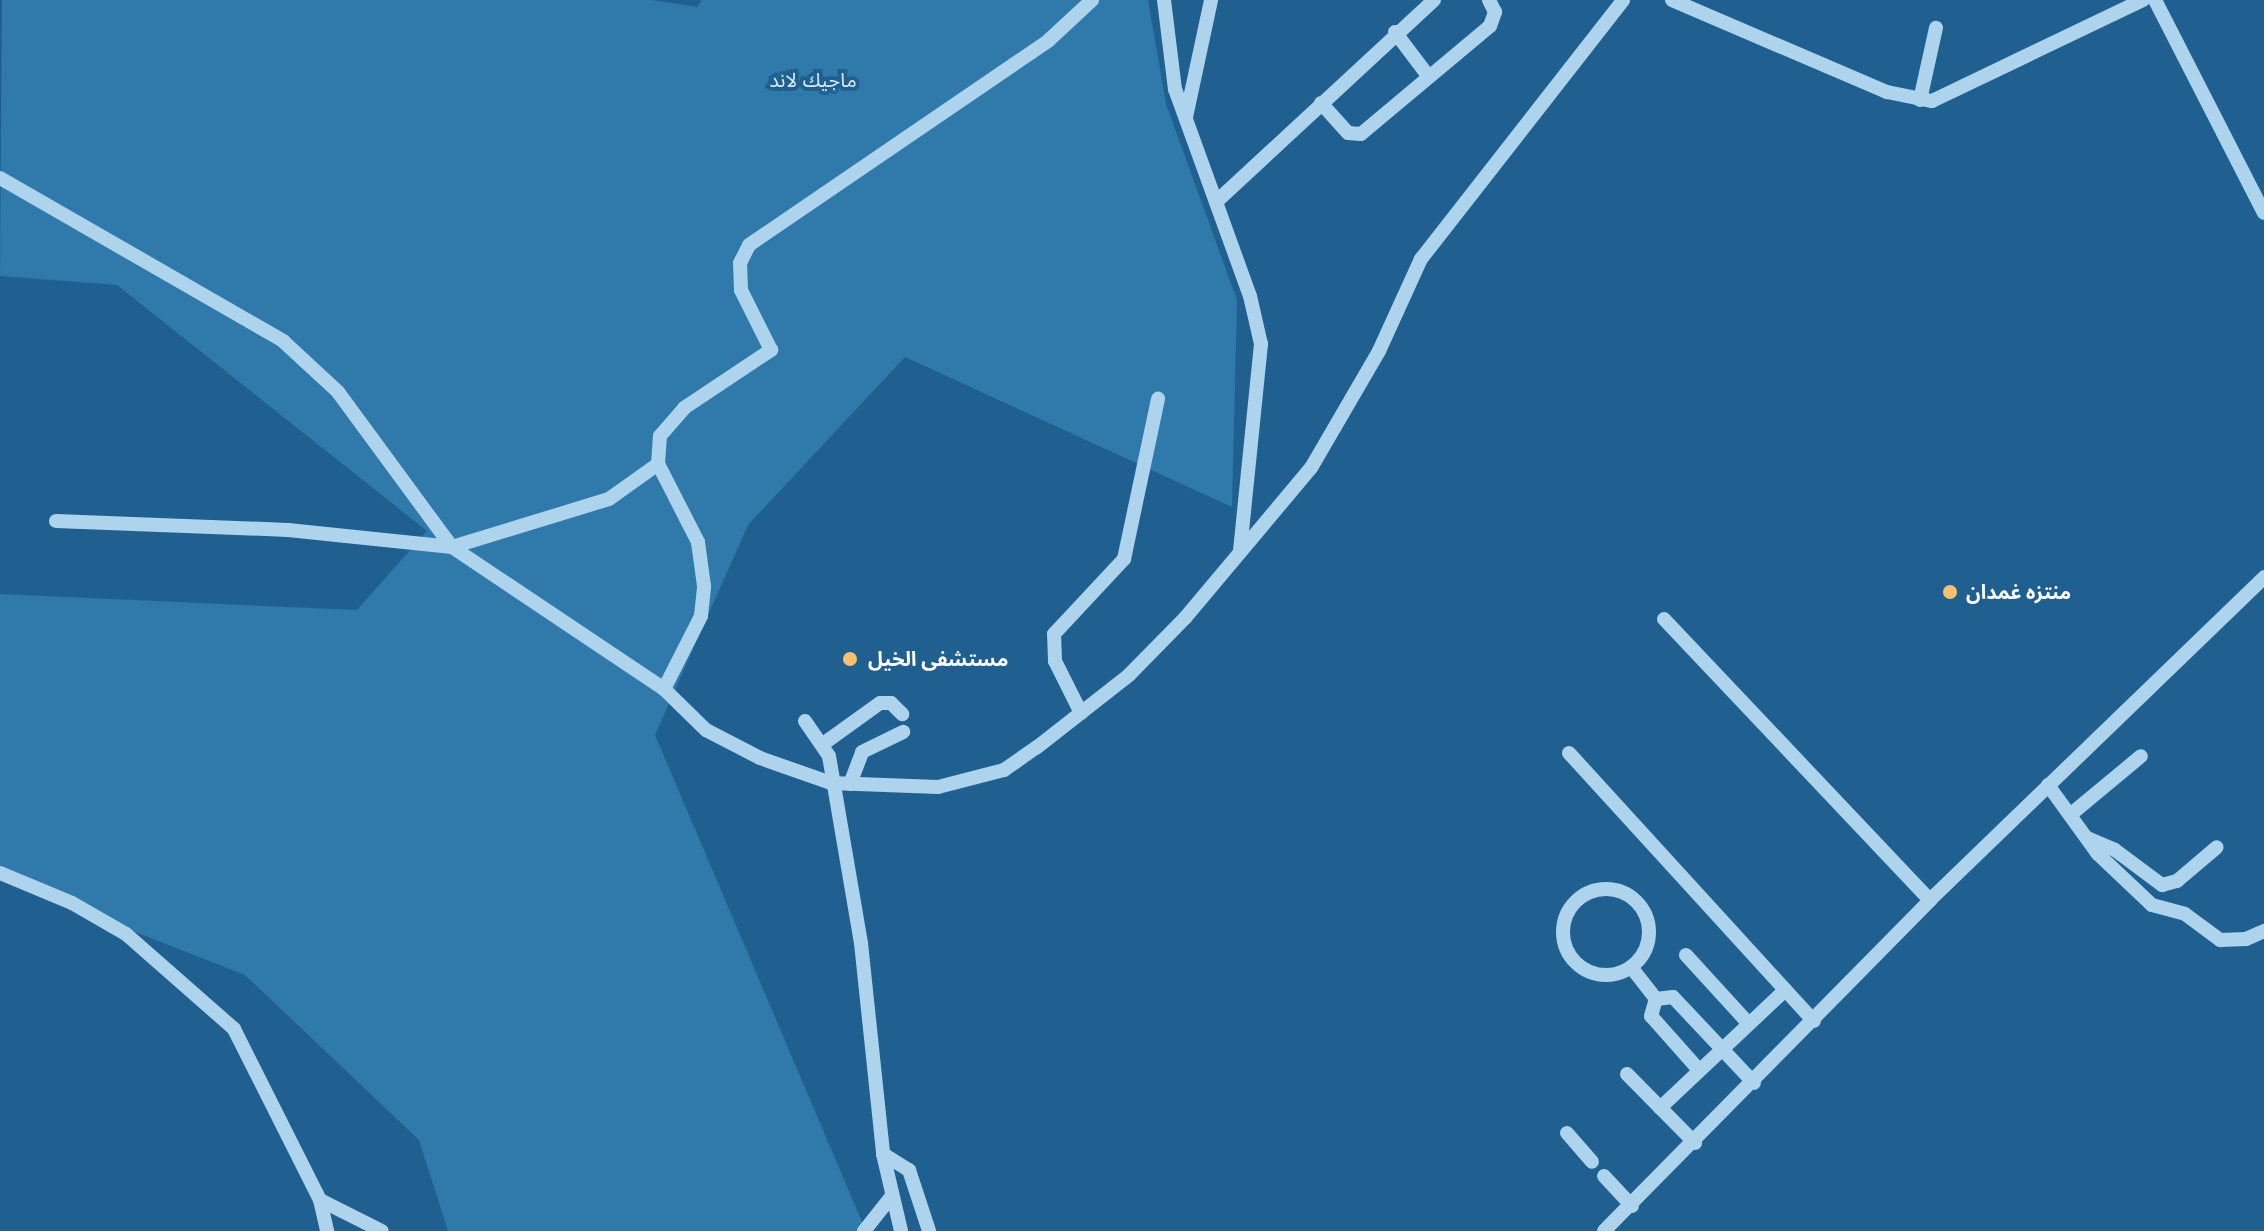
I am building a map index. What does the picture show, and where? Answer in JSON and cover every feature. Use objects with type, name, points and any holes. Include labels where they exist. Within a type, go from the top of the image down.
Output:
[{"type":"street","points":[[664,689],[701,616],[704,586],[698,542],[658,464],[660,436],[669,420],[771,350],[741,290],[740,263],[749,245],[1049,40],[1092,0]]},
{"type":"street","points":[[1164,0],[1172,74],[1250,296],[1261,344],[1240,549]]},
{"type":"street","points":[[1186,118],[1211,0]]},
{"type":"street","points":[[1216,202],[1395,32],[1434,0]]},
{"type":"street","points":[[1321,103],[1348,133],[1361,134],[1490,26],[1495,12],[1489,0]]},
{"type":"street","points":[[0,178],[302,357],[357,416],[452,547],[664,689],[715,735],[760,758],[831,783],[938,787],[973,782],[1004,770],[1081,713],[1164,642],[1240,549],[1283,503],[1334,432],[1434,240],[1623,0]]},
{"type":"street","points":[[1672,0],[1887,92],[1920,100],[1945,98],[2143,0]]},
{"type":"street","points":[[2155,0],[2264,213]]},
{"type":"street","points":[[1920,100],[1936,28]]},
{"type":"street","points":[[1395,32],[1429,77]]},
{"type":"street","points":[[1081,713],[1055,661],[1054,634],[1124,559],[1158,399]]},
{"type":"street","points":[[56,521],[288,530],[452,547],[609,499],[658,464]]},
{"type":"street","points":[[1604,1231],[1695,1143],[1930,900],[2264,577]]},
{"type":"street","points":[[1664,619],[1930,900]]},
{"type":"street","points":[[823,744],[880,703],[891,703],[902,714]]},
{"type":"street","points":[[805,721],[823,744],[831,783],[861,943],[883,1154],[901,1231]]},
{"type":"street","points":[[850,784],[862,752],[903,732]]},
{"type":"street","points":[[1569,753],[1814,1021]]},
{"type":"street","points":[[2070,815],[2141,756]]},
{"type":"street","points":[[2048,785],[2087,838],[2152,905],[2185,914],[2220,940],[2246,939],[2264,931]]},
{"type":"street","points":[[2087,838],[2115,850],[2162,885],[2177,881],[2217,847]]},
{"type":"street","points":[[0,873],[72,903],[126,934],[210,1003],[234,1029],[320,1200],[327,1231]]},
{"type":"street","points":[[1610,889],[1638,903],[1649,932],[1644,952],[1631,967],[1601,975],[1581,968],[1567,953],[1563,922],[1581,897],[1610,889]]},
{"type":"street","points":[[1686,955],[1748,1023]]},
{"type":"street","points":[[1631,967],[1656,999]]},
{"type":"street","points":[[1660,1108],[1785,990]]},
{"type":"street","points":[[1656,999],[1673,997],[1754,1083]]},
{"type":"street","points":[[1656,999],[1651,1016],[1699,1070]]},
{"type":"street","points":[[1627,1074],[1695,1143]]},
{"type":"street","points":[[1567,1133],[1592,1162]]},
{"type":"street","points":[[883,1154],[909,1170],[929,1231]]},
{"type":"street","points":[[1604,1176],[1632,1206]]},
{"type":"street","points":[[864,1231],[891,1197]]},
{"type":"street","points":[[320,1200],[382,1231]]},
{"type":"green space","name":"ماجيك لاند","points":[[2,0],[652,0],[698,7],[701,0],[1148,0],[1166,104],[1237,300],[1232,507],[905,357],[748,525],[655,735],[866,1231],[448,1231],[419,1140],[245,975],[0,879],[0,594],[357,610],[427,531],[117,285],[0,276]]},
{"type":"place","name":"منتزه غمدان","points":[[1950,592]]},
{"type":"place","name":"مستشفى الخيل","points":[[850,659]]}]
